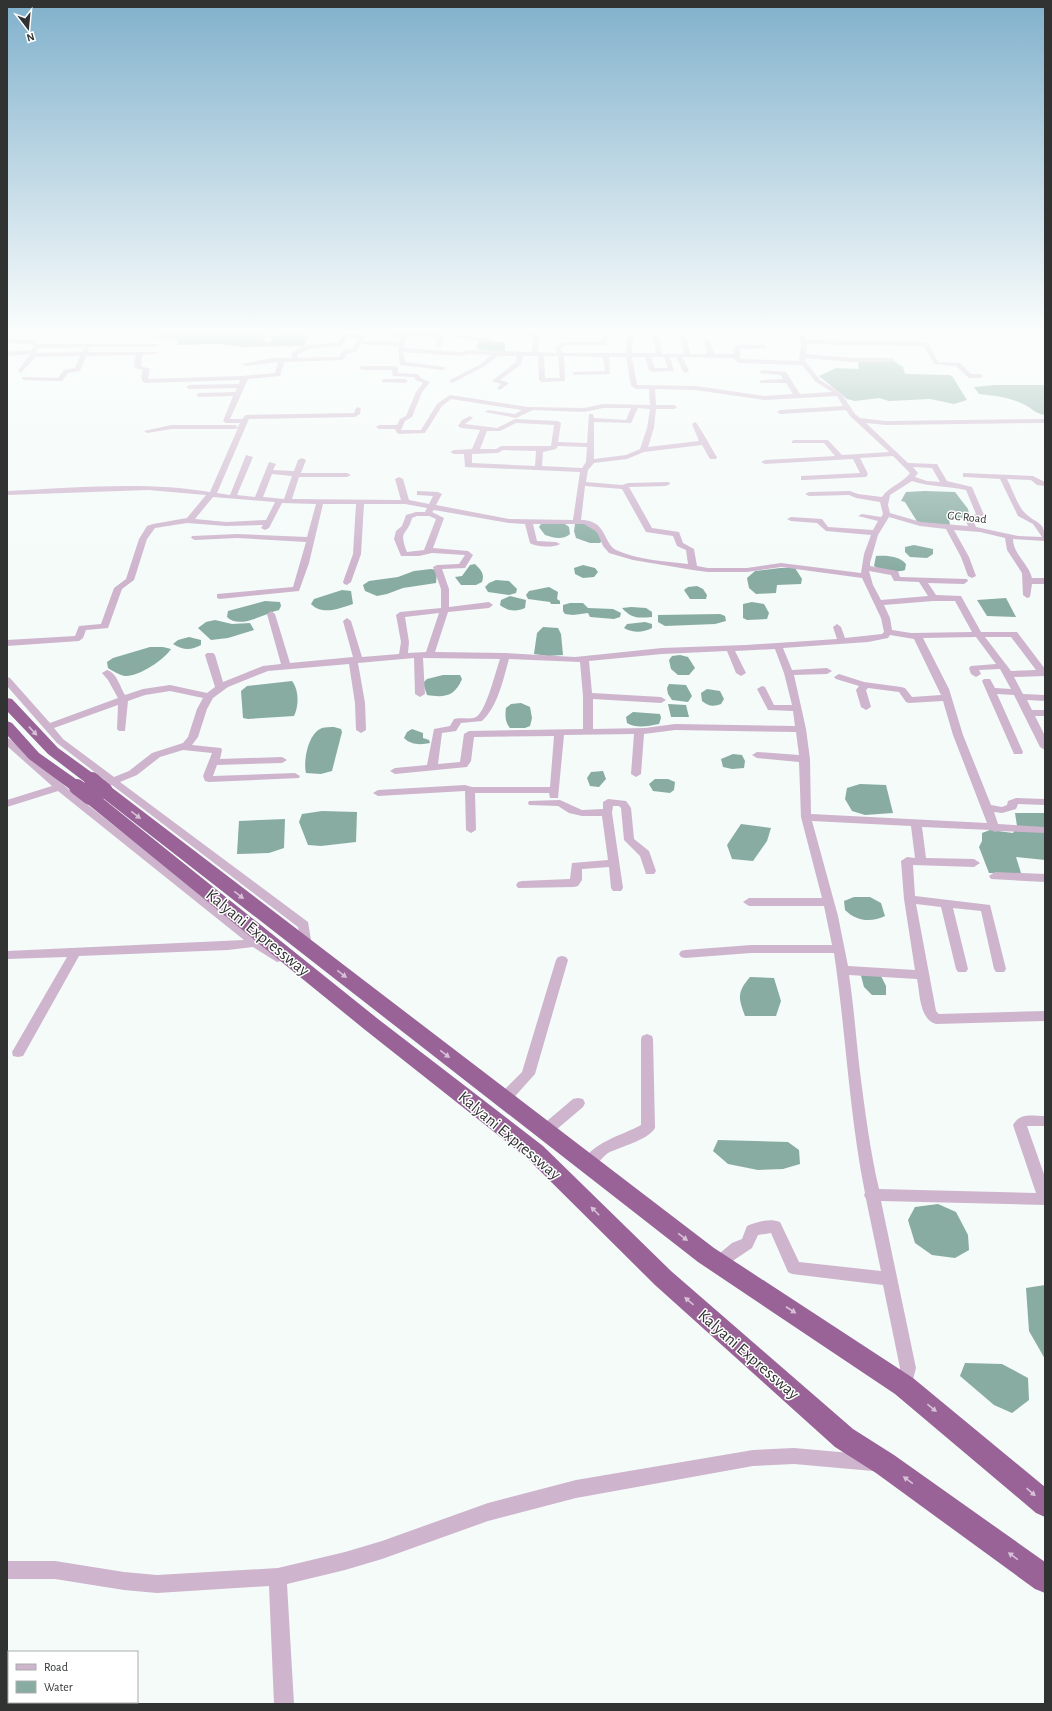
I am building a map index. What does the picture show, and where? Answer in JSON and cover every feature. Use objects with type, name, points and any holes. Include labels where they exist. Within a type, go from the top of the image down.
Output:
[{"type":"highway","name":"Kalyani Expressway","points":[[7,702],[53,752],[91,789],[287,956],[535,1152],[669,1283],[844,1438],[885,1464],[1045,1579]]},
{"type":"highway","name":"Kalyani Expressway","points":[[7,726],[34,756],[91,789],[306,946],[545,1131],[719,1263],[904,1386],[1045,1504]]},
{"type":"street","points":[[230,412],[226,421],[243,424]]},
{"type":"street","points":[[269,416],[273,412]]},
{"type":"street","points":[[188,521],[212,495],[247,417],[355,415],[357,412]]},
{"type":"street","points":[[411,412],[409,417],[402,419],[398,430],[399,432],[423,432],[435,412]]},
{"type":"street","points":[[488,412],[516,416],[523,412]]},
{"type":"street","points":[[577,521],[584,470],[590,462],[591,412]]},
{"type":"street","points":[[591,420],[630,422],[633,412]]},
{"type":"street","points":[[643,450],[649,437],[653,412]]},
{"type":"street","points":[[851,412],[914,473],[911,478],[890,491],[885,500],[885,517],[869,548],[866,572],[886,618],[888,632]]},
{"type":"street","points":[[454,452],[498,451],[501,448],[553,448],[558,422],[515,421],[500,430],[462,426],[464,421],[470,418]]},
{"type":"street","points":[[858,420],[886,423],[1045,421]]},
{"type":"street","points":[[146,430],[166,429],[171,426],[243,424]]},
{"type":"street","points":[[695,424],[704,443],[713,456]]},
{"type":"street","points":[[379,427],[399,427]]},
{"type":"street","points":[[484,429],[467,465],[584,470]]},
{"type":"street","points":[[794,442],[826,440],[840,457]]},
{"type":"street","points":[[590,462],[627,457],[643,450],[704,443]]},
{"type":"street","points":[[554,444],[590,445]]},
{"type":"street","points":[[538,467],[540,450],[543,449]]},
{"type":"street","points":[[498,451],[500,466]]},
{"type":"street","points":[[765,462],[895,454]]},
{"type":"street","points":[[804,478],[863,475],[864,474],[855,456]]},
{"type":"street","points":[[233,498],[249,457]]},
{"type":"street","points":[[262,537],[267,522],[284,500],[302,460]]},
{"type":"street","points":[[258,499],[272,464]]},
{"type":"street","points":[[906,465],[934,466],[944,483],[948,485]]},
{"type":"street","points":[[268,472],[348,475]]},
{"type":"street","points":[[966,475],[1033,478],[1040,483],[1045,484]]},
{"type":"street","points":[[1002,476],[1021,514],[1036,523],[1039,530],[1045,535]]},
{"type":"street","points":[[911,478],[930,484],[948,485],[969,489],[980,515],[969,519],[972,529]]},
{"type":"street","points":[[399,479],[405,497],[405,502]]},
{"type":"street","points":[[582,484],[625,487],[628,485],[666,484]]},
{"type":"street","points":[[625,487],[649,530],[677,534],[680,544],[690,550],[693,568]]},
{"type":"street","points":[[7,493],[148,488],[186,490],[233,498],[405,502],[431,510],[500,520],[529,523],[589,522],[596,527],[607,546],[618,554],[693,568],[739,570],[780,565],[895,573],[897,579],[968,579],[962,551],[949,527]]},
{"type":"street","points":[[420,493],[438,494],[431,510]]},
{"type":"street","points":[[809,494],[850,493],[856,496],[885,500]]},
{"type":"street","points":[[220,596],[296,589],[311,540],[320,501]]},
{"type":"street","points":[[347,582],[357,554],[360,501]]},
{"type":"street","points":[[429,551],[428,547],[431,538],[440,518],[431,510]]},
{"type":"street","points":[[430,655],[445,609],[445,589],[437,566],[462,566],[464,565],[469,554],[429,551],[419,554],[404,554],[398,539],[400,531],[406,528],[409,517],[431,510]]},
{"type":"street","name":"GC Road","points":[[862,516],[885,517],[920,524],[972,529],[1009,536],[1045,539]]},
{"type":"street","points":[[791,520],[819,521],[826,529],[876,533]]},
{"type":"street","points":[[7,643],[79,638],[82,628],[105,626],[118,588],[130,580],[143,539],[153,526],[188,521],[226,524],[267,522]]},
{"type":"street","points":[[529,523],[534,543],[556,544]]},
{"type":"street","points":[[1009,536],[1012,551],[1025,569],[1028,580],[1027,595]]},
{"type":"street","points":[[194,538],[262,537],[311,540]]},
{"type":"street","points":[[922,580],[933,598]]},
{"type":"street","points":[[1028,580],[1045,581]]},
{"type":"street","points":[[879,603],[933,598],[958,598],[979,635],[1008,674],[1028,712],[1041,727],[1045,748]]},
{"type":"street","points":[[403,656],[405,642],[400,615],[490,605]]},
{"type":"street","points":[[270,614],[286,666]]},
{"type":"street","points":[[347,621],[355,660],[362,730]]},
{"type":"street","points":[[837,627],[842,641]]},
{"type":"street","points":[[888,632],[901,636],[1014,634],[1044,673]]},
{"type":"street","points":[[184,747],[193,737],[205,701],[209,696],[220,688],[256,670],[286,666],[418,655],[584,659],[662,651],[730,649],[878,638],[885,636],[888,632]]},
{"type":"street","points":[[917,636],[946,698],[958,735],[995,829]]},
{"type":"street","points":[[778,646],[789,673],[801,729],[805,759],[806,818],[839,949],[849,1014],[853,1070],[863,1148],[871,1195],[908,1368],[904,1386]]},
{"type":"street","points":[[730,649],[741,673]]},
{"type":"street","points":[[210,655],[220,688]]},
{"type":"street","points":[[418,655],[420,694]]},
{"type":"street","points":[[432,768],[437,731],[453,729],[456,722],[459,721],[476,720],[482,717],[493,695],[506,656]]},
{"type":"street","points":[[584,659],[588,696],[588,732]]},
{"type":"street","points":[[976,674],[974,668],[1002,666]]},
{"type":"street","points":[[789,673],[826,671]]},
{"type":"street","points":[[107,673],[114,680],[123,699],[121,716],[122,730]]},
{"type":"street","points":[[1008,674],[1044,673]]},
{"type":"street","points":[[839,677],[847,677],[865,685],[887,686],[902,690],[908,700],[946,698]]},
{"type":"street","points":[[7,680],[60,741],[91,789],[255,943],[277,958],[287,956]]},
{"type":"street","points":[[987,681],[1018,752]]},
{"type":"street","points":[[865,685],[861,690],[866,707]]},
{"type":"street","points":[[49,727],[143,692],[170,688],[209,696]]},
{"type":"street","points":[[762,689],[771,708],[797,708]]},
{"type":"street","points":[[991,691],[1045,698]]},
{"type":"street","points":[[588,696],[661,700]]},
{"type":"street","points":[[1028,712],[1045,713]]},
{"type":"street","points":[[395,771],[460,766],[466,763],[469,734],[639,731],[675,727],[801,729]]},
{"type":"street","points":[[636,774],[639,731]]},
{"type":"street","points":[[554,803],[559,733]]},
{"type":"street","points":[[7,741],[60,787]]},
{"type":"street","points":[[7,804],[60,787],[91,789],[133,773],[156,755],[184,747],[216,749],[218,752],[208,775],[209,779],[295,776]]},
{"type":"street","points":[[758,755],[805,759]]},
{"type":"street","points":[[214,762],[282,760]]},
{"type":"street","points":[[378,794],[465,788],[470,790],[554,790]]},
{"type":"street","points":[[470,790],[471,830]]},
{"type":"street","points":[[987,808],[1008,809],[1012,807],[1012,803],[1016,801],[1045,802]]},
{"type":"street","points":[[617,888],[607,812],[608,802],[617,802],[624,805],[629,840],[645,854],[650,871]]},
{"type":"street","points":[[533,803],[562,804],[576,812],[607,812]]},
{"type":"street","points":[[806,818],[995,829],[1045,830]]},
{"type":"street","points":[[916,824],[921,861]]},
{"type":"street","points":[[974,863],[907,861],[910,899],[922,975],[930,1013],[936,1018],[1045,1016]]},
{"type":"street","points":[[522,885],[574,883],[576,880],[576,866],[614,863]]},
{"type":"street","points":[[995,876],[1045,878]]},
{"type":"street","points":[[910,899],[986,908],[1000,969]]},
{"type":"street","points":[[749,902],[828,902]]},
{"type":"street","points":[[946,904],[962,969]]},
{"type":"street","points":[[7,955],[228,946],[255,943]]},
{"type":"street","points":[[685,954],[752,949],[839,949]]},
{"type":"street","points":[[18,1052],[75,953]]},
{"type":"street","points":[[504,1099],[528,1074],[562,960]]},
{"type":"street","points":[[842,970],[922,975]]},
{"type":"street","points":[[588,1164],[602,1150],[648,1128],[647,1039]]},
{"type":"street","points":[[545,1131],[578,1103]]},
{"type":"street","points":[[871,1195],[1045,1199],[1020,1126],[1023,1121],[1045,1121]]},
{"type":"street","points":[[719,1263],[737,1248],[747,1243],[752,1231],[758,1228],[775,1226],[795,1268],[889,1278]]},
{"type":"street","points":[[7,1570],[55,1570],[124,1581],[157,1584],[278,1577],[382,1550],[488,1512],[576,1489],[753,1458],[786,1456],[885,1464]]},
{"type":"street","points":[[278,1577],[284,1704]]},
{"type":"water","points":[[1036,412],[1045,412],[1045,415]]},
{"type":"water","points":[[906,492],[955,492],[968,509],[970,518],[949,519],[950,525],[918,523],[905,502],[901,501]]},
{"type":"water","points":[[579,522],[589,523],[603,539],[600,543],[590,543],[576,538],[574,531],[575,524]]},
{"type":"water","points":[[541,524],[565,524],[569,527],[570,534],[562,538],[555,538],[545,535],[539,527]]},
{"type":"water","points":[[914,545],[933,549],[933,554],[927,558],[910,557],[905,552],[905,547]]},
{"type":"water","points":[[876,556],[888,556],[900,559],[906,564],[905,570],[893,571],[877,568],[874,566]]},
{"type":"water","points":[[475,564],[482,572],[482,582],[476,585],[461,585],[455,577],[462,576],[470,565]]},
{"type":"water","points":[[583,565],[595,568],[598,572],[594,577],[583,578],[575,574],[574,568]]},
{"type":"water","points":[[795,568],[802,579],[801,584],[777,585],[776,593],[756,594],[749,588],[747,578],[755,571]]},
{"type":"water","points":[[431,569],[437,570],[436,583],[403,588],[377,596],[365,591],[363,585],[369,581],[398,577],[414,571]]},
{"type":"water","points":[[496,580],[509,581],[517,589],[516,593],[509,595],[488,592],[485,587],[489,583]]},
{"type":"water","points":[[697,586],[703,589],[707,595],[706,599],[690,599],[684,590],[688,587]]},
{"type":"water","points":[[549,587],[558,592],[557,599],[560,601],[560,604],[551,604],[550,602],[528,599],[526,595],[529,591]]},
{"type":"water","points":[[342,590],[351,591],[353,604],[332,610],[321,610],[315,608],[311,604],[314,599]]},
{"type":"water","points":[[510,596],[526,600],[525,608],[512,610],[506,609],[500,605],[501,600]]},
{"type":"water","points":[[1006,598],[1016,617],[987,616],[977,600]]},
{"type":"water","points":[[265,601],[280,602],[281,606],[279,610],[253,620],[239,622],[232,621],[227,617],[228,611]]},
{"type":"water","points":[[752,602],[764,604],[769,613],[767,619],[747,620],[743,618],[743,604]]},
{"type":"water","points":[[570,603],[583,603],[588,608],[613,609],[621,613],[620,617],[614,619],[590,617],[588,613],[573,615],[565,614],[563,611],[563,605]]},
{"type":"water","points":[[622,608],[646,608],[652,612],[652,617],[643,618],[632,616]]},
{"type":"water","points":[[720,614],[725,616],[726,621],[715,624],[665,626],[658,622],[658,615]]},
{"type":"water","points":[[215,620],[232,624],[250,623],[254,630],[228,638],[211,640],[198,628],[206,622]]},
{"type":"water","points":[[645,622],[652,624],[652,628],[638,632],[624,628],[627,624]]},
{"type":"water","points":[[543,627],[558,628],[561,634],[563,655],[548,656],[534,654],[537,633]]},
{"type":"water","points":[[189,637],[201,640],[201,645],[187,649],[180,648],[173,644],[178,640]]},
{"type":"water","points":[[150,647],[163,647],[171,649],[157,663],[137,674],[125,676],[108,668],[107,662],[113,658]]},
{"type":"water","points":[[680,655],[688,657],[695,668],[689,675],[678,675],[671,669],[669,660],[672,656]]},
{"type":"water","points":[[443,675],[460,675],[462,679],[456,689],[449,694],[444,696],[427,695],[423,683],[427,679]]},
{"type":"water","points":[[292,681],[298,698],[294,716],[243,718],[241,691],[247,686]]},
{"type":"water","points":[[669,684],[686,685],[692,696],[688,702],[672,700],[668,694],[667,688]]},
{"type":"water","points":[[707,689],[720,691],[724,699],[721,704],[711,706],[702,701],[701,693]]},
{"type":"water","points":[[521,703],[530,707],[532,718],[530,726],[525,728],[510,728],[506,719],[506,708],[511,704]]},
{"type":"water","points":[[668,704],[686,705],[689,717],[671,717]]},
{"type":"water","points":[[633,712],[660,714],[661,718],[659,724],[643,726],[631,725],[627,723],[626,717]]},
{"type":"water","points":[[334,727],[341,729],[342,732],[332,771],[321,774],[306,773],[306,755],[313,735],[322,728]]},
{"type":"water","points":[[412,729],[423,733],[423,738],[429,740],[430,743],[416,744],[404,738],[407,732]]},
{"type":"water","points":[[733,754],[742,755],[745,761],[744,768],[732,769],[723,767],[721,759]]},
{"type":"water","points":[[603,771],[606,779],[599,787],[590,786],[587,778],[591,772]]},
{"type":"water","points":[[655,779],[668,779],[675,782],[674,790],[670,793],[653,791],[649,784]]},
{"type":"water","points":[[860,784],[886,785],[893,813],[865,815],[852,811],[845,799],[847,788]]},
{"type":"water","points":[[322,811],[357,812],[356,842],[321,846],[308,845],[299,822],[302,814]]},
{"type":"water","points":[[1015,813],[1045,813],[1045,860],[1016,857],[1021,873],[989,873],[979,847],[982,841],[982,833],[990,830],[1013,833],[1017,826]]},
{"type":"water","points":[[285,819],[284,848],[269,853],[237,854],[239,821]]},
{"type":"water","points":[[741,824],[771,828],[767,841],[753,861],[732,859],[727,845]]},
{"type":"water","points":[[854,897],[870,897],[881,903],[885,916],[874,920],[864,920],[849,914],[845,910],[844,901]]},
{"type":"water","points":[[860,972],[880,974],[886,986],[886,995],[872,995],[864,987]]},
{"type":"water","points":[[750,977],[774,978],[781,1001],[776,1016],[745,1016],[740,995],[743,987]]},
{"type":"water","points":[[718,1140],[788,1142],[799,1150],[800,1164],[783,1169],[758,1170],[728,1164],[713,1151]]},
{"type":"water","points":[[938,1204],[956,1212],[968,1235],[969,1250],[955,1258],[932,1255],[915,1243],[908,1220],[915,1207]]},
{"type":"water","points":[[1045,1285],[1045,1359],[1029,1331],[1026,1288]]},
{"type":"water","points":[[965,1363],[1002,1364],[1028,1378],[1029,1400],[1012,1413],[994,1405],[960,1376]]}]
